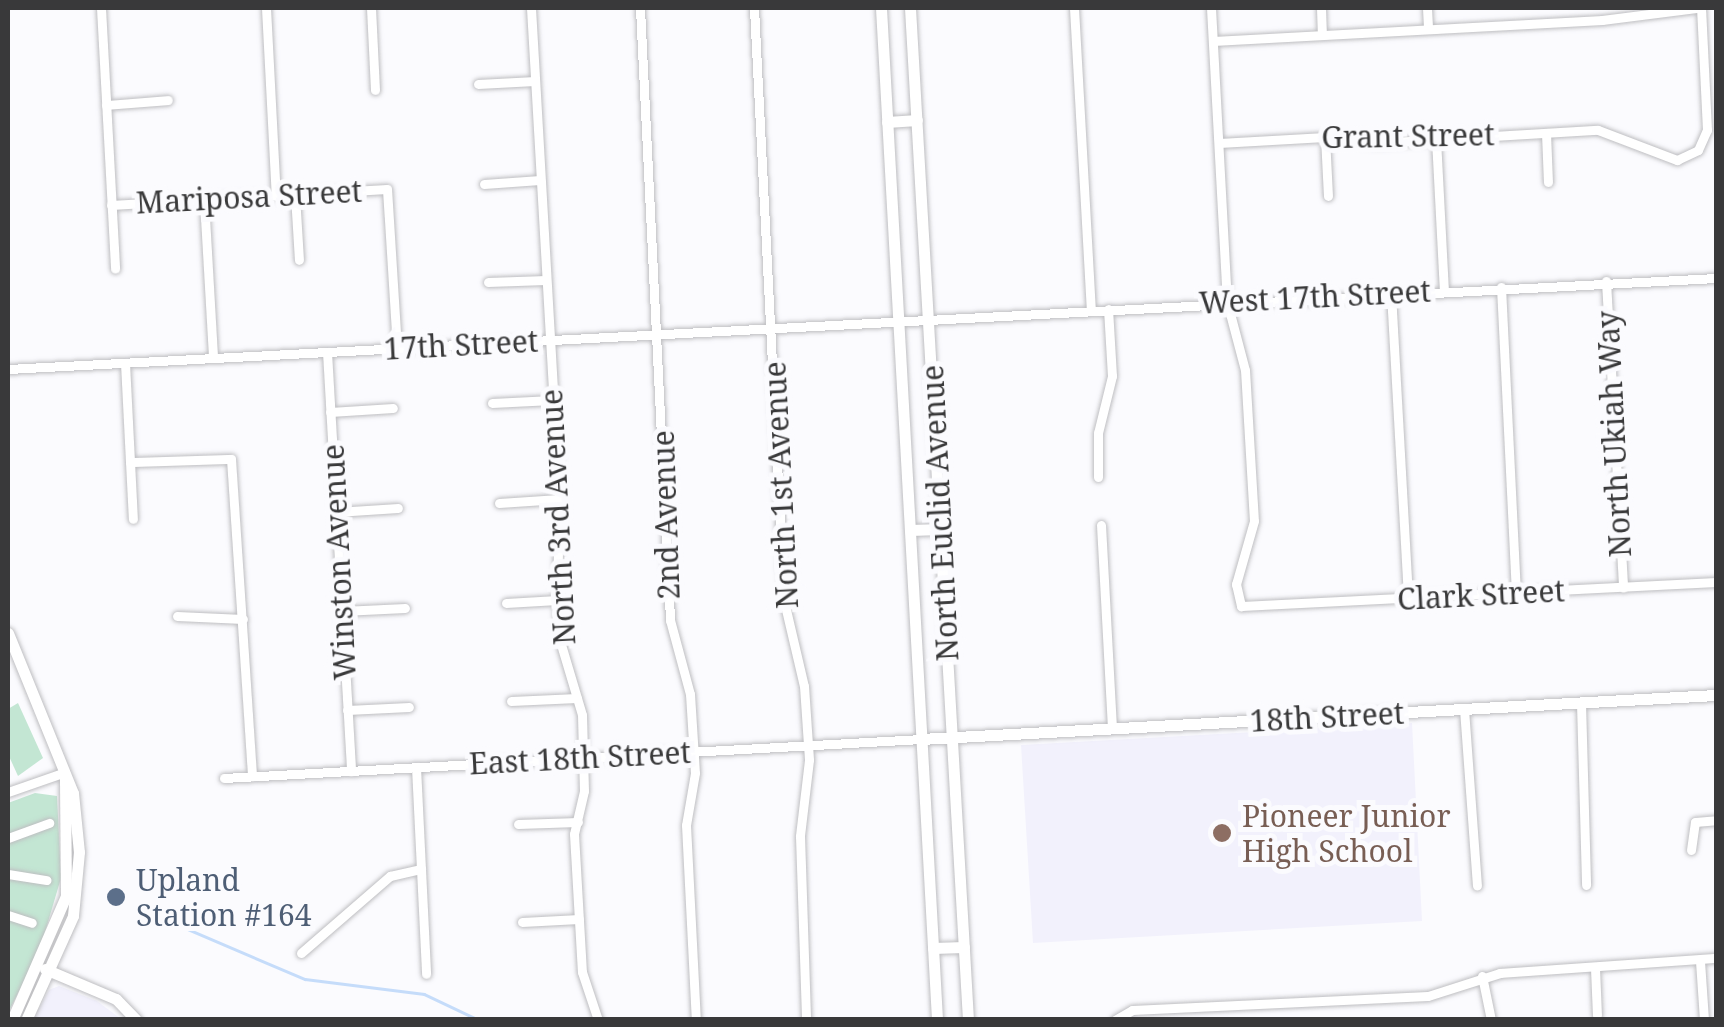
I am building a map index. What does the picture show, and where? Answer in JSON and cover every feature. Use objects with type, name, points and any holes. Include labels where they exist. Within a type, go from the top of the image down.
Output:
[{"type":"main road","name":"North Euclid Avenue","points":[[881,8],[937,1020]]},
{"type":"main road","name":"North Euclid Avenue","points":[[910,8],[968,1020]]},
{"type":"main road","points":[[888,122],[917,120]]},
{"type":"main road","points":[[910,530],[941,528]]},
{"type":"main road","points":[[8,633],[65,772],[76,811],[80,870],[72,916],[45,969],[12,1020]]},
{"type":"main road","name":"18th Street","points":[[937,738],[1716,695]]},
{"type":"main road","name":"East 18th Street","points":[[921,739],[937,738]]},
{"type":"main road","points":[[933,948],[964,947]]},
{"type":"main road","points":[[26,1020],[45,969]]},
{"type":"main road","points":[[45,969],[116,999],[136,1020]]},
{"type":"street","points":[[101,8],[115,269]]},
{"type":"street","points":[[266,8],[276,196]]},
{"type":"street","points":[[371,8],[375,90]]},
{"type":"street","name":"North 3rd Avenue","points":[[531,8],[559,499],[558,600],[584,758],[578,822],[582,972],[598,1020]]},
{"type":"street","name":"2nd Avenue","points":[[640,8],[670,620],[690,694],[694,752],[686,824],[696,1020]]},
{"type":"street","name":"North 1st Avenue","points":[[754,8],[784,601],[804,686],[808,746],[800,836],[806,1020]]},
{"type":"street","points":[[1074,8],[1091,310]]},
{"type":"street","points":[[1212,8],[1227,302]]},
{"type":"street","points":[[1321,8],[1322,35]]},
{"type":"street","points":[[1427,8],[1428,29]]},
{"type":"street","points":[[1538,8],[1539,24]]},
{"type":"street","points":[[1213,42],[1539,24],[1699,8]]},
{"type":"street","name":"Grant Street","points":[[1219,143],[1325,136],[1376,143],[1598,130],[1616,132],[1664,160],[1698,150],[1707,120],[1699,8]]},
{"type":"street","points":[[478,84],[535,81]]},
{"type":"street","points":[[106,105],[168,100]]},
{"type":"street","points":[[1546,132],[1548,182]]},
{"type":"street","points":[[1325,136],[1328,196]]},
{"type":"street","points":[[1436,139],[1444,290]]},
{"type":"street","points":[[484,184],[540,180]]},
{"type":"street","name":"Mariposa Street","points":[[111,205],[387,189],[396,348]]},
{"type":"street","points":[[295,194],[299,260]]},
{"type":"street","points":[[204,200],[214,358]]},
{"type":"street","name":"West 17th Street","points":[[914,320],[1716,276]]},
{"type":"street","points":[[488,282],[546,280]]},
{"type":"street","name":"North Ukiah Way","points":[[1606,281],[1622,588]]},
{"type":"street","points":[[1501,287],[1516,592]]},
{"type":"street","points":[[1391,293],[1408,599]]},
{"type":"street","name":"Clark Street","points":[[1227,302],[1245,370],[1254,521],[1236,593],[1246,609],[1716,582]]},
{"type":"street","points":[[1098,477],[1098,433],[1112,376],[1108,309]]},
{"type":"street","name":"17th Street","points":[[8,369],[914,320]]},
{"type":"street","name":"Winston Avenue","points":[[327,352],[351,771]]},
{"type":"street","points":[[125,364],[133,519]]},
{"type":"street","points":[[492,403],[552,400]]},
{"type":"street","points":[[330,412],[393,408]]},
{"type":"street","points":[[130,462],[231,459],[252,776]]},
{"type":"street","points":[[499,503],[559,499]]},
{"type":"street","points":[[336,512],[398,508]]},
{"type":"street","points":[[1101,525],[1112,728]]},
{"type":"street","points":[[506,603],[558,600]]},
{"type":"street","points":[[342,611],[404,608]]},
{"type":"street","points":[[177,616],[243,618]]},
{"type":"street","points":[[511,701],[577,698]]},
{"type":"street","points":[[1581,703],[1586,884]]},
{"type":"street","points":[[348,710],[409,707]]},
{"type":"street","points":[[1464,709],[1478,886]]},
{"type":"street","name":"East 18th Street","points":[[224,778],[921,739]]},
{"type":"street","points":[[416,767],[426,974]]},
{"type":"street","points":[[8,792],[65,772]]},
{"type":"street","points":[[1691,850],[1695,822],[1716,820]]},
{"type":"street","points":[[518,824],[578,822]]},
{"type":"street","points":[[8,838],[49,823]]},
{"type":"street","points":[[300,953],[390,876],[420,869]]},
{"type":"street","points":[[8,874],[47,880]]},
{"type":"street","points":[[8,914],[32,924]]},
{"type":"street","points":[[522,922],[580,918]]},
{"type":"street","points":[[1117,1017],[1428,996],[1482,976],[1716,958]]},
{"type":"street","points":[[1700,960],[1704,1020]]},
{"type":"street","points":[[1595,968],[1597,1015]]},
{"type":"street","points":[[1482,976],[1491,1020]]},
{"type":"shaded area","name":"Pioneer Junior High School","points":[[1412,723],[1422,921],[1033,943],[1021,745]]},
{"type":"shaded area","points":[[59,986],[97,1001],[121,1019],[33,1019],[49,990]]},
{"type":"green space","points":[[18,703],[43,758],[18,776],[8,754],[8,709]]},
{"type":"green space","points":[[35,793],[57,796],[61,878],[40,949],[8,1013],[8,803]]},
{"type":"waterway","points":[[164,919],[305,979],[424,994],[479,1020]]},
{"type":"place","name":"Pioneer Junior High School","points":[[1222,833]]},
{"type":"place","name":"Upland Station #164","points":[[116,897]]}]
